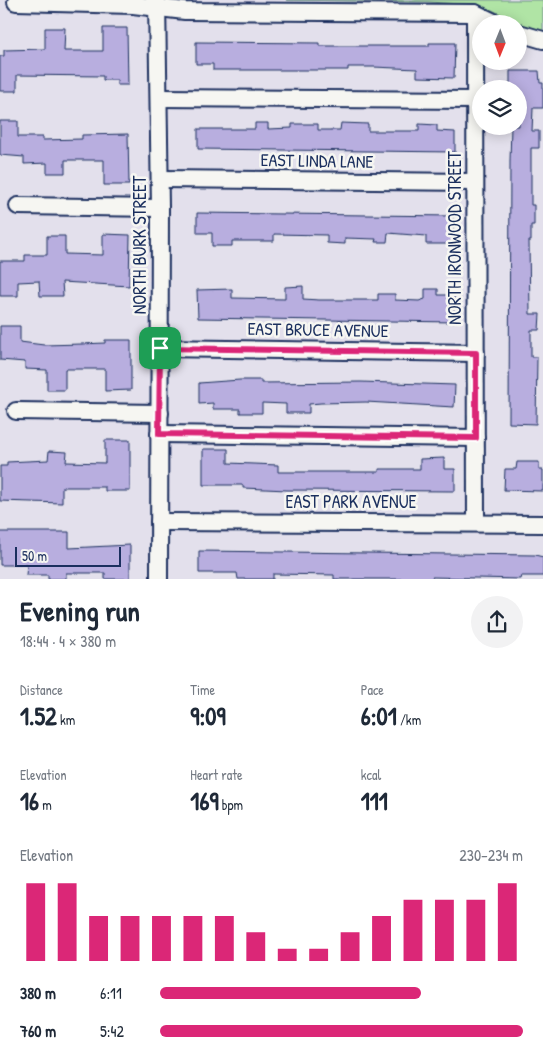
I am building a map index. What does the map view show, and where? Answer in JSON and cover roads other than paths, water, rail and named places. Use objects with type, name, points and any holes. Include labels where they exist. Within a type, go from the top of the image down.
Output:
[{"type":"street","points":[[16,2],[157,4],[185,11],[475,13],[479,15]]},
{"type":"street","name":"NORTH BURK STREET","points":[[157,4],[160,179],[159,579]]},
{"type":"street","name":"NORTH IRONWOOD STREET","points":[[475,13],[475,80]]},
{"type":"street","points":[[528,36],[543,40]]},
{"type":"street","points":[[159,98],[472,100]]},
{"type":"street","name":"NORTH IRONWOOD STREET","points":[[475,135],[476,522]]},
{"type":"street","name":"EAST LINDA LANE","points":[[160,179],[474,182]]},
{"type":"street","points":[[18,206],[160,208]]},
{"type":"street","name":"EAST BRUCE AVENUE","points":[[160,348],[476,353]]},
{"type":"street","points":[[16,411],[160,413]]},
{"type":"street","points":[[159,434],[476,438]]},
{"type":"street","name":"EAST PARK AVENUE","points":[[159,522],[476,522],[543,524]]}]
